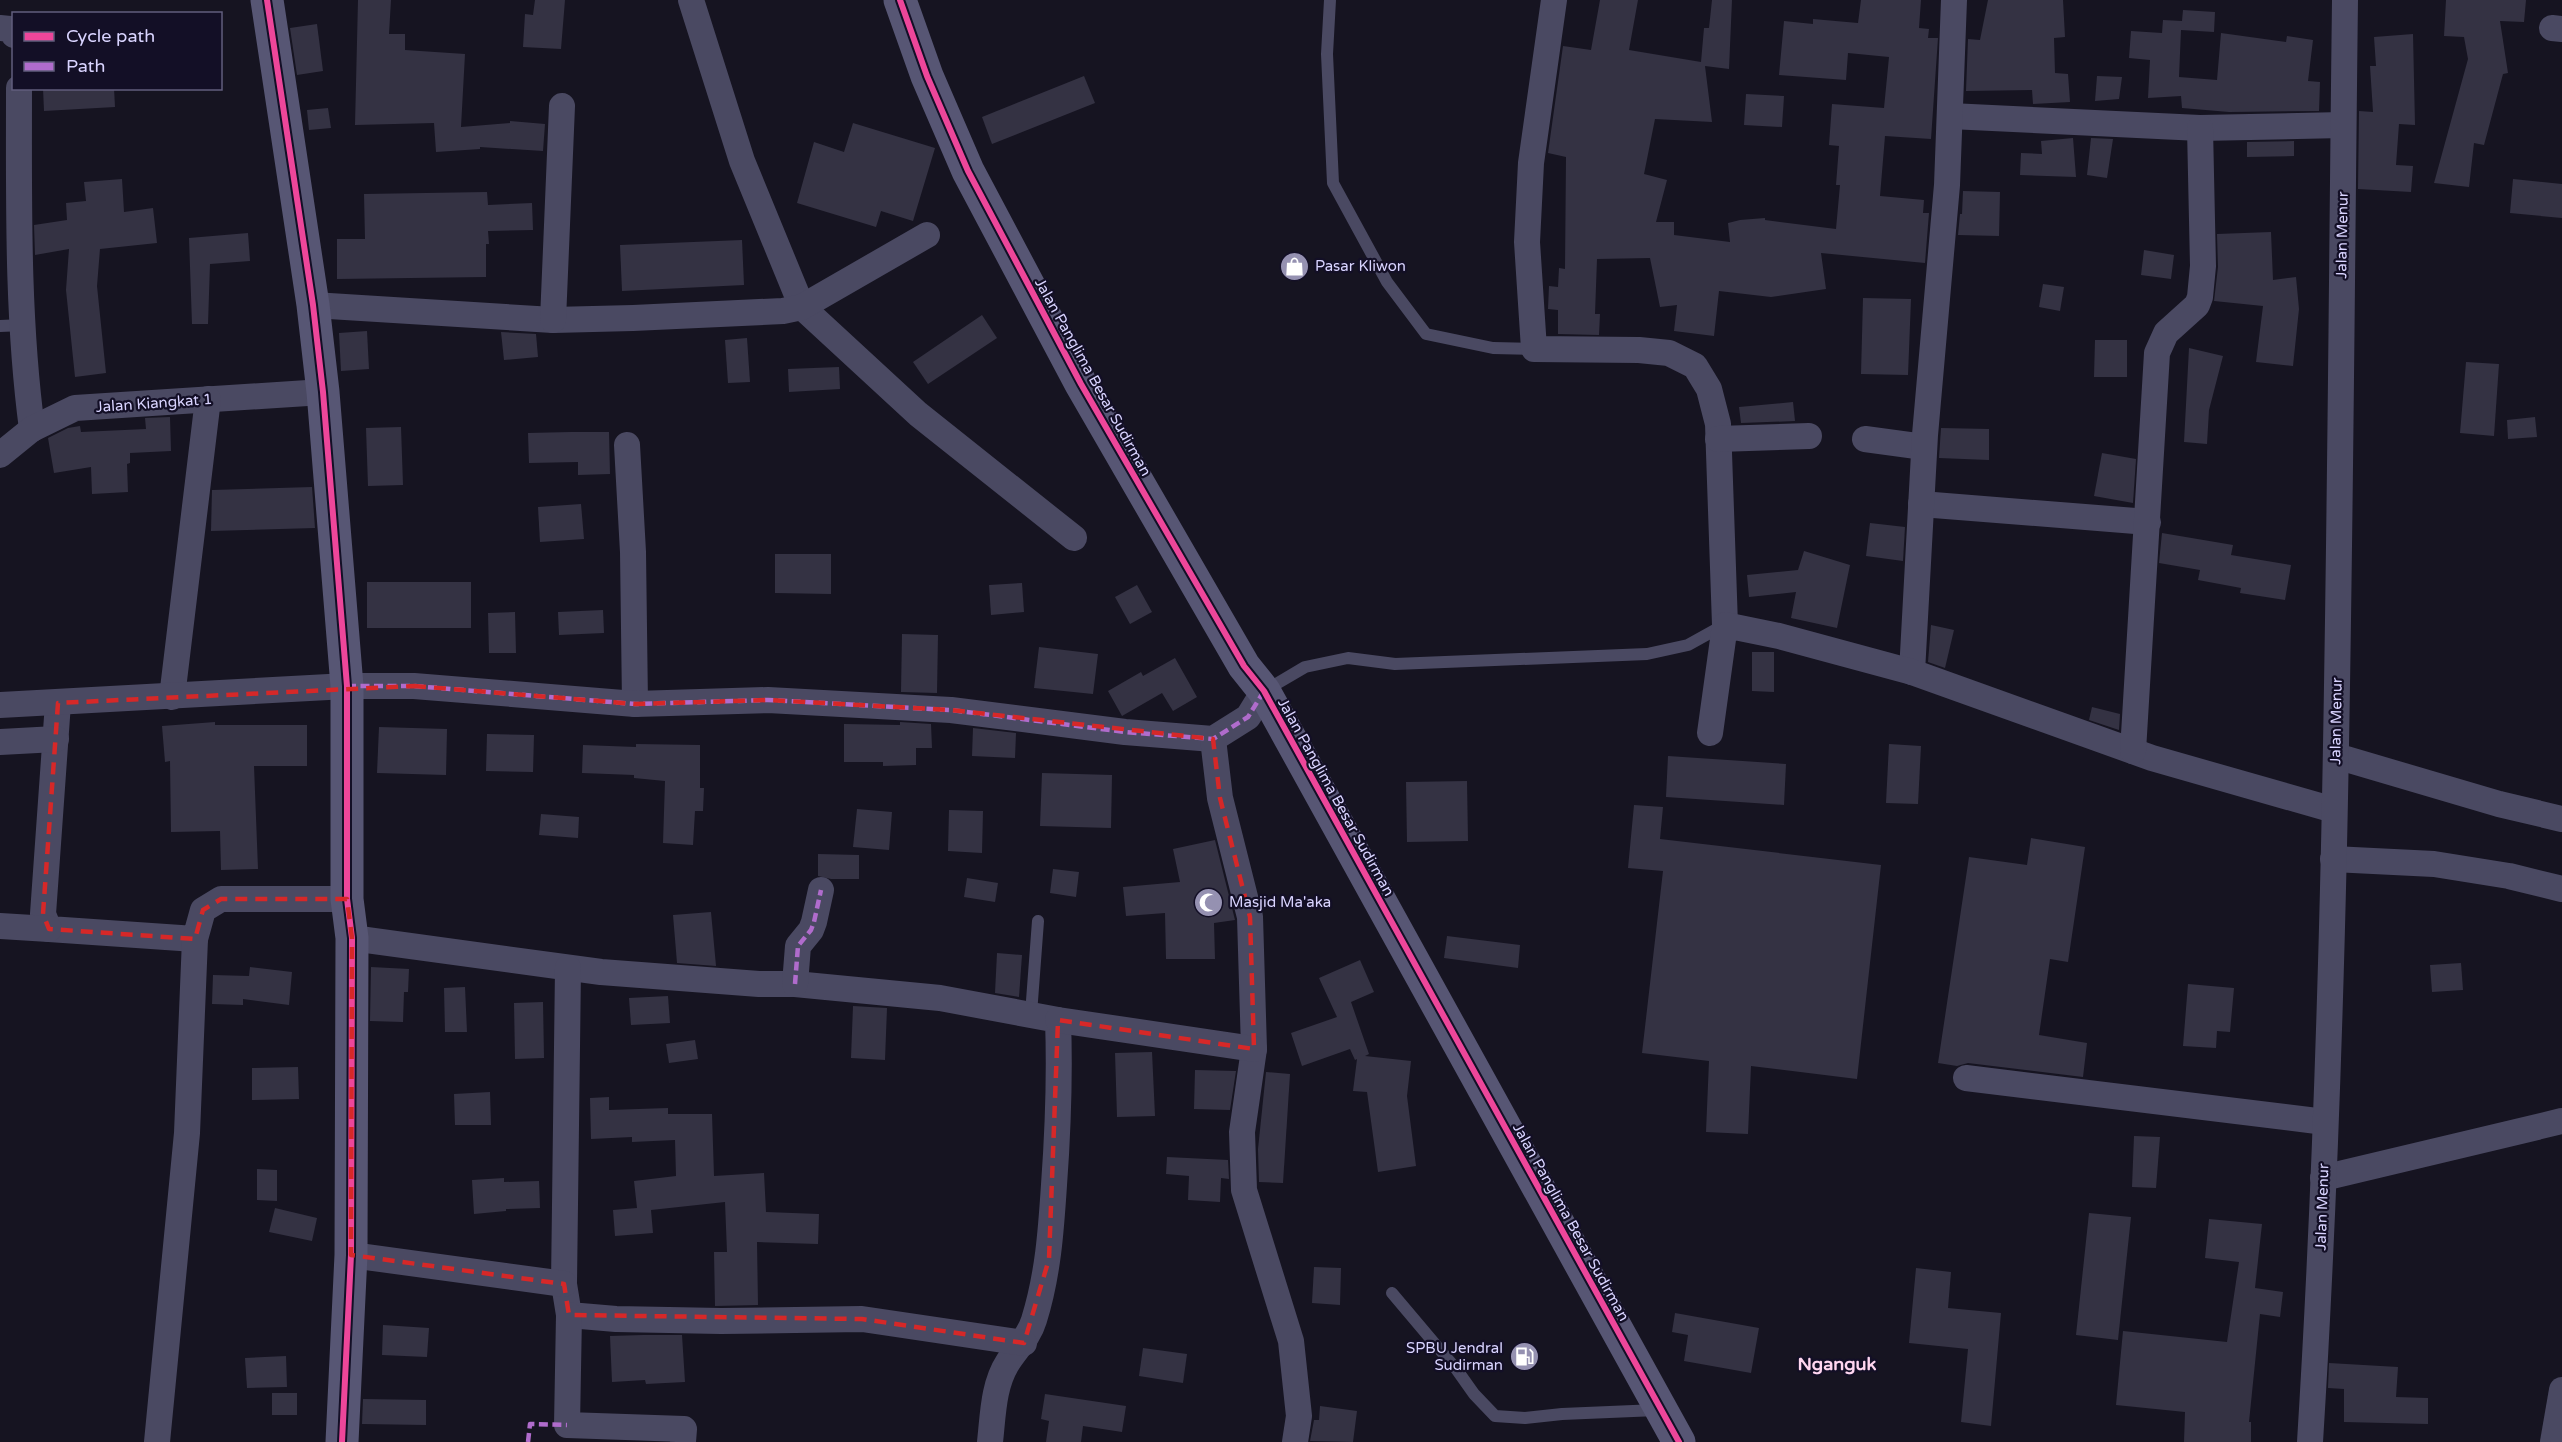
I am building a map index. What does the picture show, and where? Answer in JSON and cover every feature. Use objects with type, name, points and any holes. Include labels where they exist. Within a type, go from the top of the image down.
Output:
[{"type":"main road","points":[[267,0],[323,392],[347,686],[347,899],[352,938],[351,1255],[342,1442]]},
{"type":"main road","name":"Jalan Panglima Besar Sudirman","points":[[900,0],[927,76],[968,171],[1081,384],[1244,666],[1264,691],[1679,1442]]},
{"type":"street","points":[[691,0],[742,161],[802,307],[918,414],[1074,538]]},
{"type":"street","points":[[1554,0],[1531,163],[1527,242],[1534,349],[1639,350],[1669,353],[1695,366],[1709,389],[1718,424],[1725,625],[1710,733]]},
{"type":"street","points":[[1912,672],[1924,447],[1947,185],[1954,0]]},
{"type":"street","name":"Jalan Menur","points":[[2310,1442],[2319,1309],[2336,756],[2345,0]]},
{"type":"street","points":[[19,90],[20,250],[12,325],[32,429]]},
{"type":"street","points":[[553,320],[562,106]]},
{"type":"street","points":[[1950,116],[2200,128],[2343,125]]},
{"type":"street","points":[[2133,751],[2158,346],[2166,333],[2197,305],[2200,297],[2203,266],[2200,128]]},
{"type":"street","points":[[312,305],[553,320],[783,311],[802,307],[927,235]]},
{"type":"street","name":"Jalan Kiangkat 1","points":[[0,455],[32,429],[75,408],[323,392]]},
{"type":"street","points":[[172,697],[208,399]]},
{"type":"street","points":[[1718,439],[1809,436]]},
{"type":"street","points":[[1865,439],[1924,447]]},
{"type":"street","points":[[627,444],[633,552],[635,704]]},
{"type":"street","points":[[1921,504],[2148,522]]},
{"type":"street","points":[[1725,625],[1779,636],[1912,672],[2133,751],[2334,810]]},
{"type":"street","points":[[0,742],[57,721],[172,697],[347,686],[414,686],[635,704],[768,700],[951,710],[1125,732],[1213,739],[1248,717],[1264,691]]},
{"type":"street","points":[[0,705],[57,721]]},
{"type":"street","points":[[49,929],[43,914],[57,721]]},
{"type":"street","points":[[1213,739],[1220,798],[1250,916],[1254,1049],[1242,1132],[1244,1190],[1291,1341],[1299,1416],[1295,1442]]},
{"type":"street","points":[[2336,756],[2499,804],[2562,819]]},
{"type":"street","points":[[2333,859],[2434,864],[2509,876],[2562,888]]},
{"type":"street","points":[[795,984],[798,946],[811,930],[821,890]]},
{"type":"street","points":[[157,1442],[186,1133],[195,939],[203,910],[221,899],[347,899]]},
{"type":"street","points":[[0,926],[195,939]]},
{"type":"street","points":[[352,938],[568,968],[759,984],[795,984],[940,998],[1058,1020],[1254,1049]]},
{"type":"street","points":[[568,968],[564,1284],[569,1315],[567,1425],[684,1429],[683,1442]]},
{"type":"street","points":[[990,1442],[998,1383],[1007,1363],[1024,1343],[1034,1322],[1049,1259],[1060,1066],[1058,1020]]},
{"type":"street","points":[[1966,1078],[2325,1122]]},
{"type":"street","points":[[2323,1178],[2562,1121]]},
{"type":"street","points":[[351,1255],[564,1284]]},
{"type":"street","points":[[569,1315],[616,1319],[709,1321],[862,1319],[1024,1343]]},
{"type":"street","points":[[2553,1442],[2562,1390]]},
{"type":"lane","points":[[1330,0],[1327,54],[1333,183],[1387,282],[1426,334],[1493,348],[1534,349]]},
{"type":"lane","points":[[1264,691],[1305,667],[1348,658],[1395,664],[1647,654],[1688,645],[1725,625]]},
{"type":"lane","points":[[1031,1014],[1038,921]]},
{"type":"lane","points":[[1392,1293],[1457,1370],[1474,1394],[1495,1416],[1525,1418],[1562,1413],[1661,1410]]},
{"type":"highlighted area","points":[[414,686],[635,704],[768,700],[951,710],[1213,739],[1220,798],[1250,917],[1254,1049],[1058,1020],[1049,1259],[1024,1343],[862,1319],[569,1315],[564,1284],[351,1255],[352,938],[347,899],[221,899],[203,910],[195,939],[49,929],[43,914],[58,703]]},
{"type":"building","points":[[358,0],[391,0],[389,34],[405,34],[405,50],[465,54],[461,127],[510,123],[510,121],[545,124],[543,151],[480,147],[480,149],[436,152],[434,123],[355,125]]},
{"type":"building","points":[[535,0],[565,0],[561,49],[523,47],[525,14],[533,15]]},
{"type":"building","points":[[1600,0],[1638,0],[1629,50],[1701,62],[1704,28],[1709,28],[1712,0],[1732,0],[1729,69],[1705,66],[1712,122],[1655,119],[1644,174],[1667,180],[1656,222],[1674,222],[1674,235],[1730,242],[1728,223],[1740,220],[1765,218],[1765,220],[1836,229],[1840,185],[1836,185],[1839,146],[1829,145],[1832,104],[1884,108],[1889,57],[1848,53],[1846,80],[1779,75],[1784,21],[1813,24],[1813,19],[1858,23],[1861,0],[1921,0],[1919,28],[1929,29],[1928,38],[1938,38],[1931,139],[1885,136],[1880,196],[1924,200],[1923,213],[1929,213],[1925,263],[1821,253],[1826,289],[1771,297],[1719,291],[1714,336],[1674,331],[1677,305],[1660,307],[1650,258],[1597,259],[1595,314],[1600,314],[1599,335],[1558,334],[1558,310],[1548,309],[1549,286],[1558,287],[1559,268],[1565,269],[1566,157],[1548,153],[1563,46],[1591,50]]},
{"type":"building","points":[[1988,0],[2063,0],[2065,37],[2054,38],[2055,73],[2068,74],[2070,102],[2033,104],[2032,90],[1966,91],[1968,39],[1980,40]]},
{"type":"building","points":[[2446,0],[2526,0],[2524,22],[2500,21],[2508,73],[2503,74],[2484,145],[2474,143],[2469,187],[2434,183],[2468,59],[2464,37],[2444,36]]},
{"type":"building","points":[[2183,10],[2215,12],[2214,32],[2181,30],[2179,77],[2217,80],[2221,33],[2286,42],[2287,36],[2313,40],[2308,81],[2320,82],[2319,111],[2229,112],[2182,108],[2181,96],[2148,98],[2150,60],[2129,58],[2131,31],[2162,33],[2163,20],[2182,21]]},
{"type":"building","points":[[317,24],[323,71],[297,75],[290,28]]},
{"type":"building","points":[[2413,34],[2415,125],[2399,124],[2396,165],[2413,166],[2411,192],[2358,189],[2359,111],[2373,112],[2370,66],[2376,66],[2374,37]]},
{"type":"building","points":[[1084,76],[1095,103],[992,144],[982,117]]},
{"type":"building","points":[[2097,76],[2122,77],[2119,99],[2095,101]]},
{"type":"building","points":[[43,90],[114,90],[115,107],[44,111]]},
{"type":"building","points":[[1746,94],[1784,96],[1782,127],[1744,125]]},
{"type":"building","points":[[328,108],[331,128],[309,130],[307,110]]},
{"type":"building","points":[[853,123],[935,148],[913,221],[881,211],[876,227],[797,203],[814,142],[844,152]]},
{"type":"building","points":[[2073,138],[2076,177],[2020,175],[2021,153],[2042,154],[2041,141]]},
{"type":"building","points":[[2091,138],[2113,139],[2107,178],[2087,175]]},
{"type":"building","points":[[2294,141],[2294,156],[2247,157],[2247,142]]},
{"type":"building","points":[[122,179],[124,212],[153,208],[157,243],[100,249],[97,286],[106,373],[75,377],[66,290],[69,249],[35,255],[34,225],[67,220],[66,203],[86,201],[84,182]]},
{"type":"building","points":[[2513,179],[2562,184],[2562,218],[2510,213]]},
{"type":"building","points":[[1963,191],[2000,192],[1999,236],[1958,235]]},
{"type":"building","points":[[487,192],[488,205],[532,203],[533,230],[488,231],[486,277],[337,279],[337,239],[365,239],[364,194]]},
{"type":"building","points":[[2271,232],[2273,280],[2296,277],[2299,309],[2293,366],[2256,362],[2263,306],[2214,301],[2218,267],[2217,234]]},
{"type":"building","points":[[248,233],[250,261],[210,264],[208,324],[192,324],[189,238]]},
{"type":"building","points":[[742,240],[744,285],[622,291],[620,245]]},
{"type":"building","points":[[2144,250],[2174,255],[2171,279],[2141,275]]},
{"type":"building","points":[[2043,284],[2064,287],[2060,311],[2039,307]]},
{"type":"building","points":[[1863,298],[1911,299],[1908,375],[1861,374]]},
{"type":"building","points":[[982,315],[997,338],[928,384],[913,362]]},
{"type":"building","points":[[367,331],[369,369],[341,371],[339,333]]},
{"type":"building","points":[[501,332],[536,334],[538,357],[504,360]]},
{"type":"building","points":[[747,338],[750,382],[728,383],[725,340]]},
{"type":"building","points":[[2095,340],[2127,340],[2127,377],[2094,377]]},
{"type":"building","points":[[2189,348],[2223,356],[2209,410],[2207,444],[2184,442]]},
{"type":"building","points":[[2466,362],[2499,364],[2494,436],[2460,433]]},
{"type":"building","points":[[839,367],[840,389],[789,392],[788,369]]},
{"type":"building","points":[[1793,402],[1795,421],[1741,423],[1739,407]]},
{"type":"building","points":[[170,417],[171,451],[130,453],[130,463],[127,464],[128,492],[92,494],[91,467],[54,473],[48,438],[68,428],[80,426],[81,432],[146,429],[145,418]]},
{"type":"building","points":[[2535,417],[2537,437],[2508,439],[2507,420]]},
{"type":"building","points":[[401,427],[403,485],[368,486],[366,428]]},
{"type":"building","points":[[1941,428],[1989,429],[1989,460],[1939,458]]},
{"type":"building","points":[[609,432],[610,474],[578,475],[578,462],[529,463],[528,433]]},
{"type":"building","points":[[2102,453],[2136,459],[2133,503],[2094,496]]},
{"type":"building","points":[[312,487],[315,528],[211,531],[212,490]]},
{"type":"building","points":[[581,504],[584,539],[540,542],[538,507]]},
{"type":"building","points":[[1870,523],[1905,527],[1903,561],[1866,556]]},
{"type":"building","points":[[2162,533],[2233,545],[2231,555],[2291,565],[2285,600],[2240,593],[2241,588],[2198,580],[2200,570],[2159,563]]},
{"type":"building","points":[[1804,551],[1850,565],[1837,628],[1791,618],[1796,592],[1749,597],[1747,575],[1798,570]]},
{"type":"building","points":[[775,554],[831,554],[831,594],[775,593]]},
{"type":"building","points":[[367,582],[471,582],[471,628],[367,628]]},
{"type":"building","points":[[1022,583],[1024,612],[991,615],[989,585]]},
{"type":"building","points":[[1137,585],[1152,612],[1130,624],[1115,597]]},
{"type":"building","points":[[603,610],[604,633],[559,635],[558,612]]},
{"type":"building","points":[[515,612],[516,653],[489,653],[488,613]]},
{"type":"building","points":[[1931,625],[1954,630],[1945,668],[1928,662]]},
{"type":"building","points":[[902,634],[938,635],[937,693],[901,692]]},
{"type":"building","points":[[1039,647],[1098,654],[1093,694],[1034,688]]},
{"type":"building","points":[[1752,652],[1774,652],[1774,692],[1752,691]]},
{"type":"building","points":[[1175,658],[1197,697],[1173,711],[1162,693],[1122,716],[1108,691],[1141,672],[1143,676]]},
{"type":"building","points":[[2092,707],[2120,714],[2119,730],[2089,720]]},
{"type":"building","points":[[215,722],[215,725],[307,725],[307,766],[254,766],[258,869],[221,870],[220,831],[171,832],[170,761],[165,762],[162,726]]},
{"type":"building","points":[[900,722],[931,724],[932,748],[916,748],[916,765],[883,766],[883,762],[844,762],[844,724],[900,725]]},
{"type":"building","points":[[379,727],[447,729],[446,775],[377,773]]},
{"type":"building","points":[[973,728],[1016,733],[1015,758],[972,756]]},
{"type":"building","points":[[487,734],[534,735],[533,772],[486,771]]},
{"type":"building","points":[[636,744],[700,745],[700,788],[704,788],[703,811],[695,811],[693,845],[663,843],[665,781],[634,778],[634,775],[582,773],[583,745],[636,747]]},
{"type":"building","points":[[1889,744],[1921,746],[1918,804],[1886,803]]},
{"type":"building","points":[[1668,756],[1786,764],[1784,805],[1666,797]]},
{"type":"building","points":[[1042,773],[1112,775],[1111,828],[1040,826]]},
{"type":"building","points":[[1467,781],[1468,841],[1407,842],[1406,782]]},
{"type":"building","points":[[1634,805],[1663,807],[1660,839],[1881,865],[1857,1079],[1751,1066],[1748,1134],[1706,1132],[1709,1061],[1642,1053],[1663,871],[1628,868]]},
{"type":"building","points":[[857,809],[892,812],[889,850],[853,847]]},
{"type":"building","points":[[949,810],[983,811],[982,853],[948,851]]},
{"type":"building","points":[[541,814],[579,817],[578,838],[539,835]]},
{"type":"building","points":[[2031,838],[2085,847],[2068,962],[2050,959],[2039,1035],[2087,1043],[2083,1077],[1968,1063],[1957,1066],[1938,1063],[1969,857],[2027,865]]},
{"type":"building","points":[[1215,840],[1235,920],[1214,923],[1215,959],[1166,959],[1165,913],[1126,916],[1123,887],[1180,882],[1173,849]]},
{"type":"building","points":[[818,854],[859,855],[859,879],[831,879],[818,876]]},
{"type":"building","points":[[1053,869],[1079,872],[1076,897],[1050,893]]},
{"type":"building","points":[[967,878],[998,883],[995,902],[964,897]]},
{"type":"building","points":[[711,912],[716,966],[677,963],[673,915]]},
{"type":"building","points":[[1447,936],[1520,945],[1518,968],[1444,958]]},
{"type":"building","points":[[997,953],[1022,955],[1019,997],[995,993]]},
{"type":"building","points":[[1360,960],[1374,992],[1351,1002],[1369,1054],[1365,1056],[1411,1061],[1407,1096],[1416,1166],[1378,1172],[1367,1092],[1353,1091],[1357,1059],[1355,1060],[1350,1049],[1302,1066],[1291,1033],[1337,1017],[1319,978]]},
{"type":"building","points":[[2461,963],[2463,990],[2432,992],[2430,965]]},
{"type":"building","points":[[250,967],[292,972],[289,1005],[243,999],[243,1005],[212,1004],[213,975],[249,976]]},
{"type":"building","points":[[371,967],[409,969],[408,992],[404,992],[403,1022],[370,1021]]},
{"type":"building","points":[[2188,984],[2234,988],[2230,1032],[2217,1031],[2216,1048],[2183,1046]]},
{"type":"building","points":[[465,987],[467,1032],[445,1032],[444,988]]},
{"type":"building","points":[[668,996],[670,1023],[631,1025],[629,998]]},
{"type":"building","points":[[543,1002],[544,1058],[515,1059],[514,1003]]},
{"type":"building","points":[[853,1006],[887,1008],[885,1060],[851,1058]]},
{"type":"building","points":[[695,1040],[698,1059],[669,1063],[666,1044]]},
{"type":"building","points":[[1152,1052],[1155,1116],[1117,1117],[1115,1053]]},
{"type":"building","points":[[298,1067],[299,1099],[252,1100],[252,1068]]},
{"type":"building","points":[[1195,1070],[1236,1071],[1230,1110],[1194,1109]]},
{"type":"building","points":[[1266,1072],[1290,1074],[1283,1183],[1259,1182],[1258,1149]]},
{"type":"building","points":[[490,1092],[491,1125],[455,1125],[454,1094]]},
{"type":"building","points":[[609,1097],[609,1110],[668,1108],[668,1114],[712,1114],[714,1176],[764,1173],[766,1212],[819,1214],[818,1244],[757,1242],[758,1305],[715,1306],[714,1252],[727,1252],[725,1202],[651,1210],[653,1233],[615,1236],[613,1210],[637,1208],[634,1181],[676,1176],[675,1140],[632,1142],[632,1137],[591,1139],[590,1098]]},
{"type":"building","points":[[2134,1136],[2160,1137],[2156,1188],[2132,1187]]},
{"type":"building","points":[[1167,1157],[1228,1160],[1229,1179],[1221,1178],[1220,1202],[1188,1200],[1189,1176],[1166,1174]]},
{"type":"building","points":[[257,1169],[277,1170],[277,1201],[257,1200]]},
{"type":"building","points":[[504,1178],[504,1182],[539,1181],[540,1208],[506,1209],[506,1211],[474,1214],[472,1180]]},
{"type":"building","points":[[275,1208],[317,1218],[312,1241],[269,1232]]},
{"type":"building","points":[[2089,1213],[2131,1217],[2118,1340],[2076,1335]]},
{"type":"building","points":[[2209,1219],[2262,1224],[2255,1288],[2283,1292],[2280,1317],[2260,1314],[2249,1422],[2251,1422],[2251,1442],[2184,1442],[2185,1412],[2116,1405],[2123,1331],[2227,1342],[2239,1262],[2205,1258]]},
{"type":"building","points":[[1314,1267],[1341,1268],[1340,1305],[1312,1303]]},
{"type":"building","points":[[1916,1268],[1951,1272],[1948,1308],[2001,1313],[1991,1426],[1961,1422],[1968,1349],[1909,1343]]},
{"type":"building","points":[[1675,1313],[1759,1328],[1751,1373],[1684,1361],[1688,1335],[1672,1332]]},
{"type":"building","points":[[383,1325],[429,1328],[427,1357],[382,1355]]},
{"type":"building","points":[[682,1335],[685,1382],[646,1384],[645,1380],[612,1382],[610,1336]]},
{"type":"building","points":[[1143,1348],[1187,1354],[1183,1383],[1139,1376]]},
{"type":"building","points":[[286,1356],[287,1387],[247,1388],[245,1358]]},
{"type":"building","points":[[2329,1363],[2398,1367],[2396,1397],[2428,1398],[2428,1424],[2344,1422],[2344,1389],[2328,1388]]},
{"type":"building","points":[[272,1393],[297,1393],[297,1415],[272,1415]]},
{"type":"building","points":[[1045,1394],[1126,1406],[1122,1432],[1083,1426],[1081,1442],[1046,1442],[1049,1421],[1041,1419]]},
{"type":"building","points":[[363,1399],[426,1400],[426,1425],[362,1424]]},
{"type":"building","points":[[1320,1406],[1357,1411],[1353,1442],[1310,1441],[1314,1420],[1319,1420]]},
{"type":"marked path","points":[[347,686],[414,686],[635,704],[768,700],[951,710],[1125,732],[1213,739],[1248,717],[1264,691]]},
{"type":"marked path","points":[[795,984],[798,946],[811,930],[821,890]]},
{"type":"marked path","points":[[528,1442],[530,1424],[567,1425]]},
{"type":"cycle path","points":[[267,0],[313,305],[323,392],[347,686],[347,899],[352,938],[351,1255],[342,1442]]},
{"type":"cycle path","points":[[900,0],[927,76],[968,171],[1081,384],[1244,666],[1264,691],[1679,1442]]},
{"type":"place","name":"Pasar Kliwon","points":[[1294,266]]},
{"type":"place","name":"Masjid Ma'aka","points":[[1208,902]]},
{"type":"place","name":"SPBU Jendral Sudirman","points":[[1524,1357]]},
{"type":"district","name":"Nganguk","points":[[1837,1364]]}]
